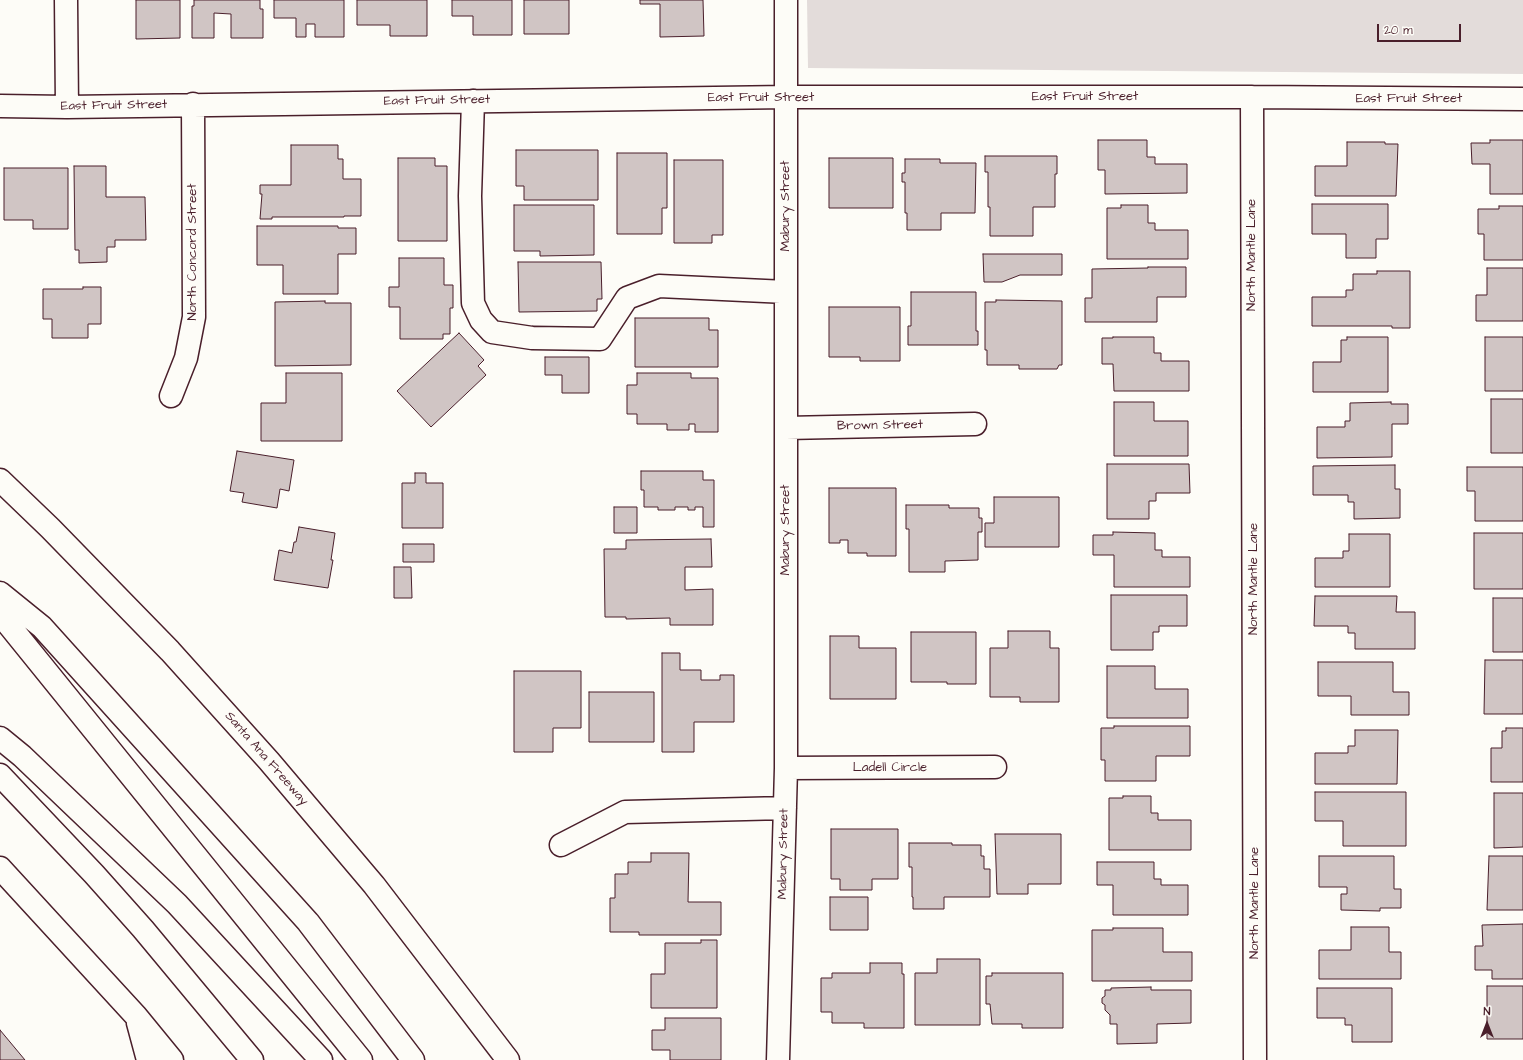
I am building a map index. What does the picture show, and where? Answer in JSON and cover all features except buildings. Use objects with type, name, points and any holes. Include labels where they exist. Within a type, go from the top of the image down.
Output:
[{"type":"main road","points":[[66,0],[67,107]]},
{"type":"main road","name":"Mabury Street","points":[[778,1060],[786,768],[786,0]]},
{"type":"main road","name":"East Fruit Street","points":[[0,106],[67,107],[193,104],[787,97],[1252,97],[1523,99]]},
{"type":"main road","name":"North Mantle Lane","points":[[1252,97],[1255,1060]]},
{"type":"main road","points":[[473,101],[470,196],[472,303],[481,320],[492,332],[532,338],[600,339],[627,298],[659,286],[786,292]]},
{"type":"main road","name":"North Concord Street","points":[[171,396],[186,358],[194,317],[193,104]]},
{"type":"main road","name":"Brown Street","points":[[786,428],[975,424]]},
{"type":"main road","name":"Santa Ana Freeway","points":[[0,480],[50,528],[170,652],[269,761],[374,885],[508,1060]]},
{"type":"main road","points":[[0,593],[42,627],[308,922],[413,1060]]},
{"type":"main road","points":[[0,614],[361,1060]]},
{"type":"main road","points":[[0,738],[22,756],[177,904],[321,1060]]},
{"type":"main road","name":"Ladell Circle","points":[[786,768],[995,767]]},
{"type":"main road","points":[[0,775],[94,874],[143,929],[252,1060]]},
{"type":"main road","points":[[561,845],[625,812],[785,808]]},
{"type":"main road","points":[[0,868],[136,1016],[172,1060]]},
{"type":"main road","points":[[136,1016],[148,1060]]},
{"type":"shaded area","points":[[807,0],[1523,0],[1523,74],[808,68]]}]
